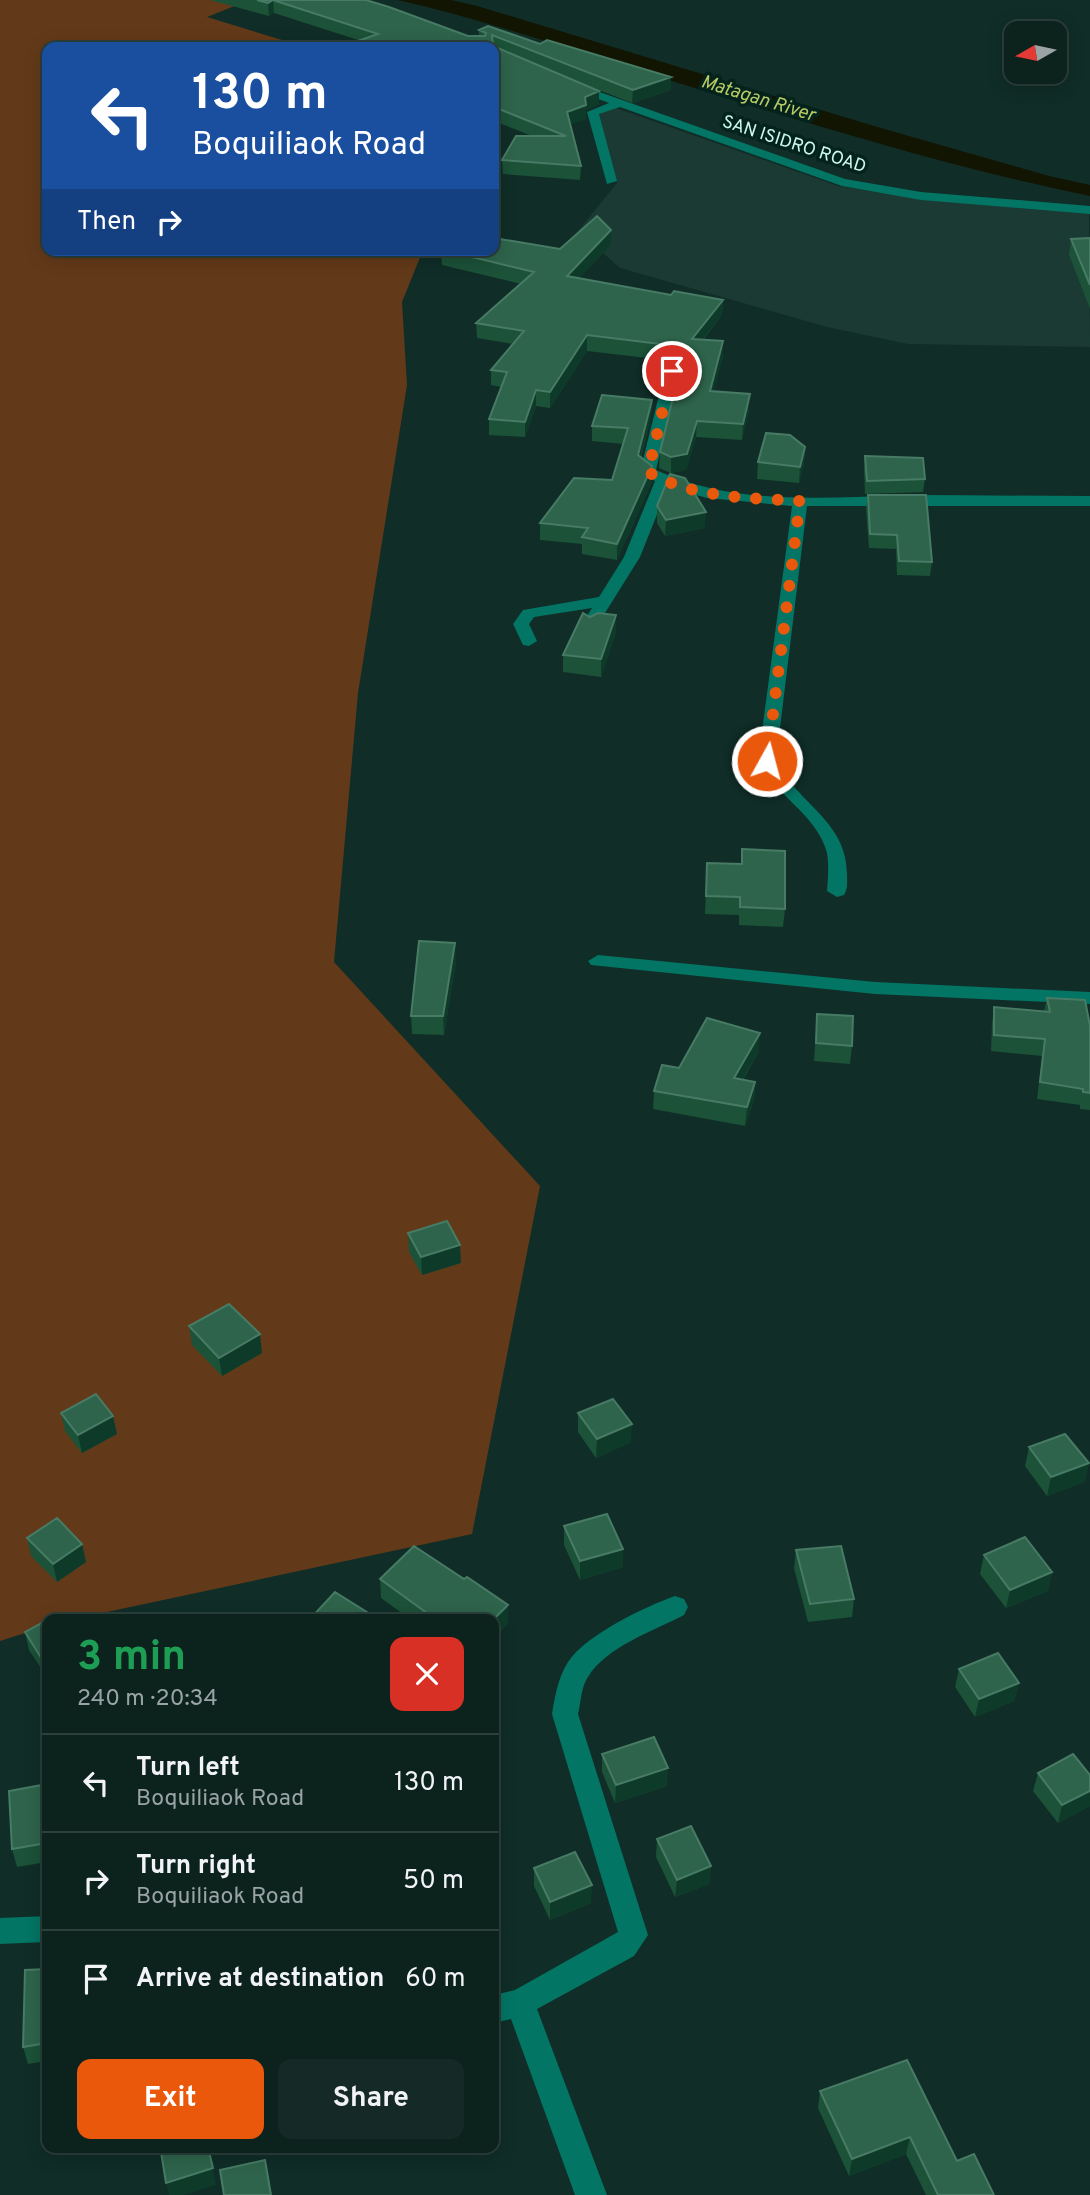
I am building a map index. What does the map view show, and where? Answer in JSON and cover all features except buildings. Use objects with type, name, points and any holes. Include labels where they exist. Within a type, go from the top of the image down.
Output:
[{"type":"street","name":"SAN ISIDRO ROAD","points":[[557,79],[617,104],[842,182],[921,196],[1090,210]]},
{"type":"street","points":[[611,181],[593,112],[617,104]]},
{"type":"street","points":[[672,371],[648,472],[663,481],[721,495],[800,501],[1090,501]]},
{"type":"street","points":[[589,626],[632,556],[663,481]]},
{"type":"street","points":[[800,501],[767,761],[771,774],[806,810],[835,851],[837,891]]},
{"type":"street","points":[[530,641],[521,624],[529,613],[604,601]]},
{"type":"street","points":[[598,961],[875,988],[1090,998]]},
{"type":"street","points":[[591,2195],[507,2006],[624,1946],[633,1935],[565,1714],[578,1669],[590,1656],[675,1607]]},
{"type":"street","points":[[0,1931],[42,1929]]},
{"type":"shaded area","points":[[0,0],[242,0],[247,1],[207,17],[289,42],[42,42],[42,256],[421,256],[402,302],[407,385],[358,693],[334,962],[540,1186],[472,1534],[97,1614],[42,1614],[42,1628],[0,1641]]},
{"type":"shaded area","points":[[613,107],[838,186],[897,195],[1089,213],[1090,347],[908,344],[827,327],[620,268],[578,231],[617,183],[597,113]]},
{"type":"water","name":"Matagan River","points":[[398,0],[451,0],[477,6],[874,126],[1049,176],[1090,185],[1090,196],[909,152],[452,13]]},
{"type":"route","points":[[672,371],[648,472],[663,481],[721,495],[800,501],[767,761]]}]
